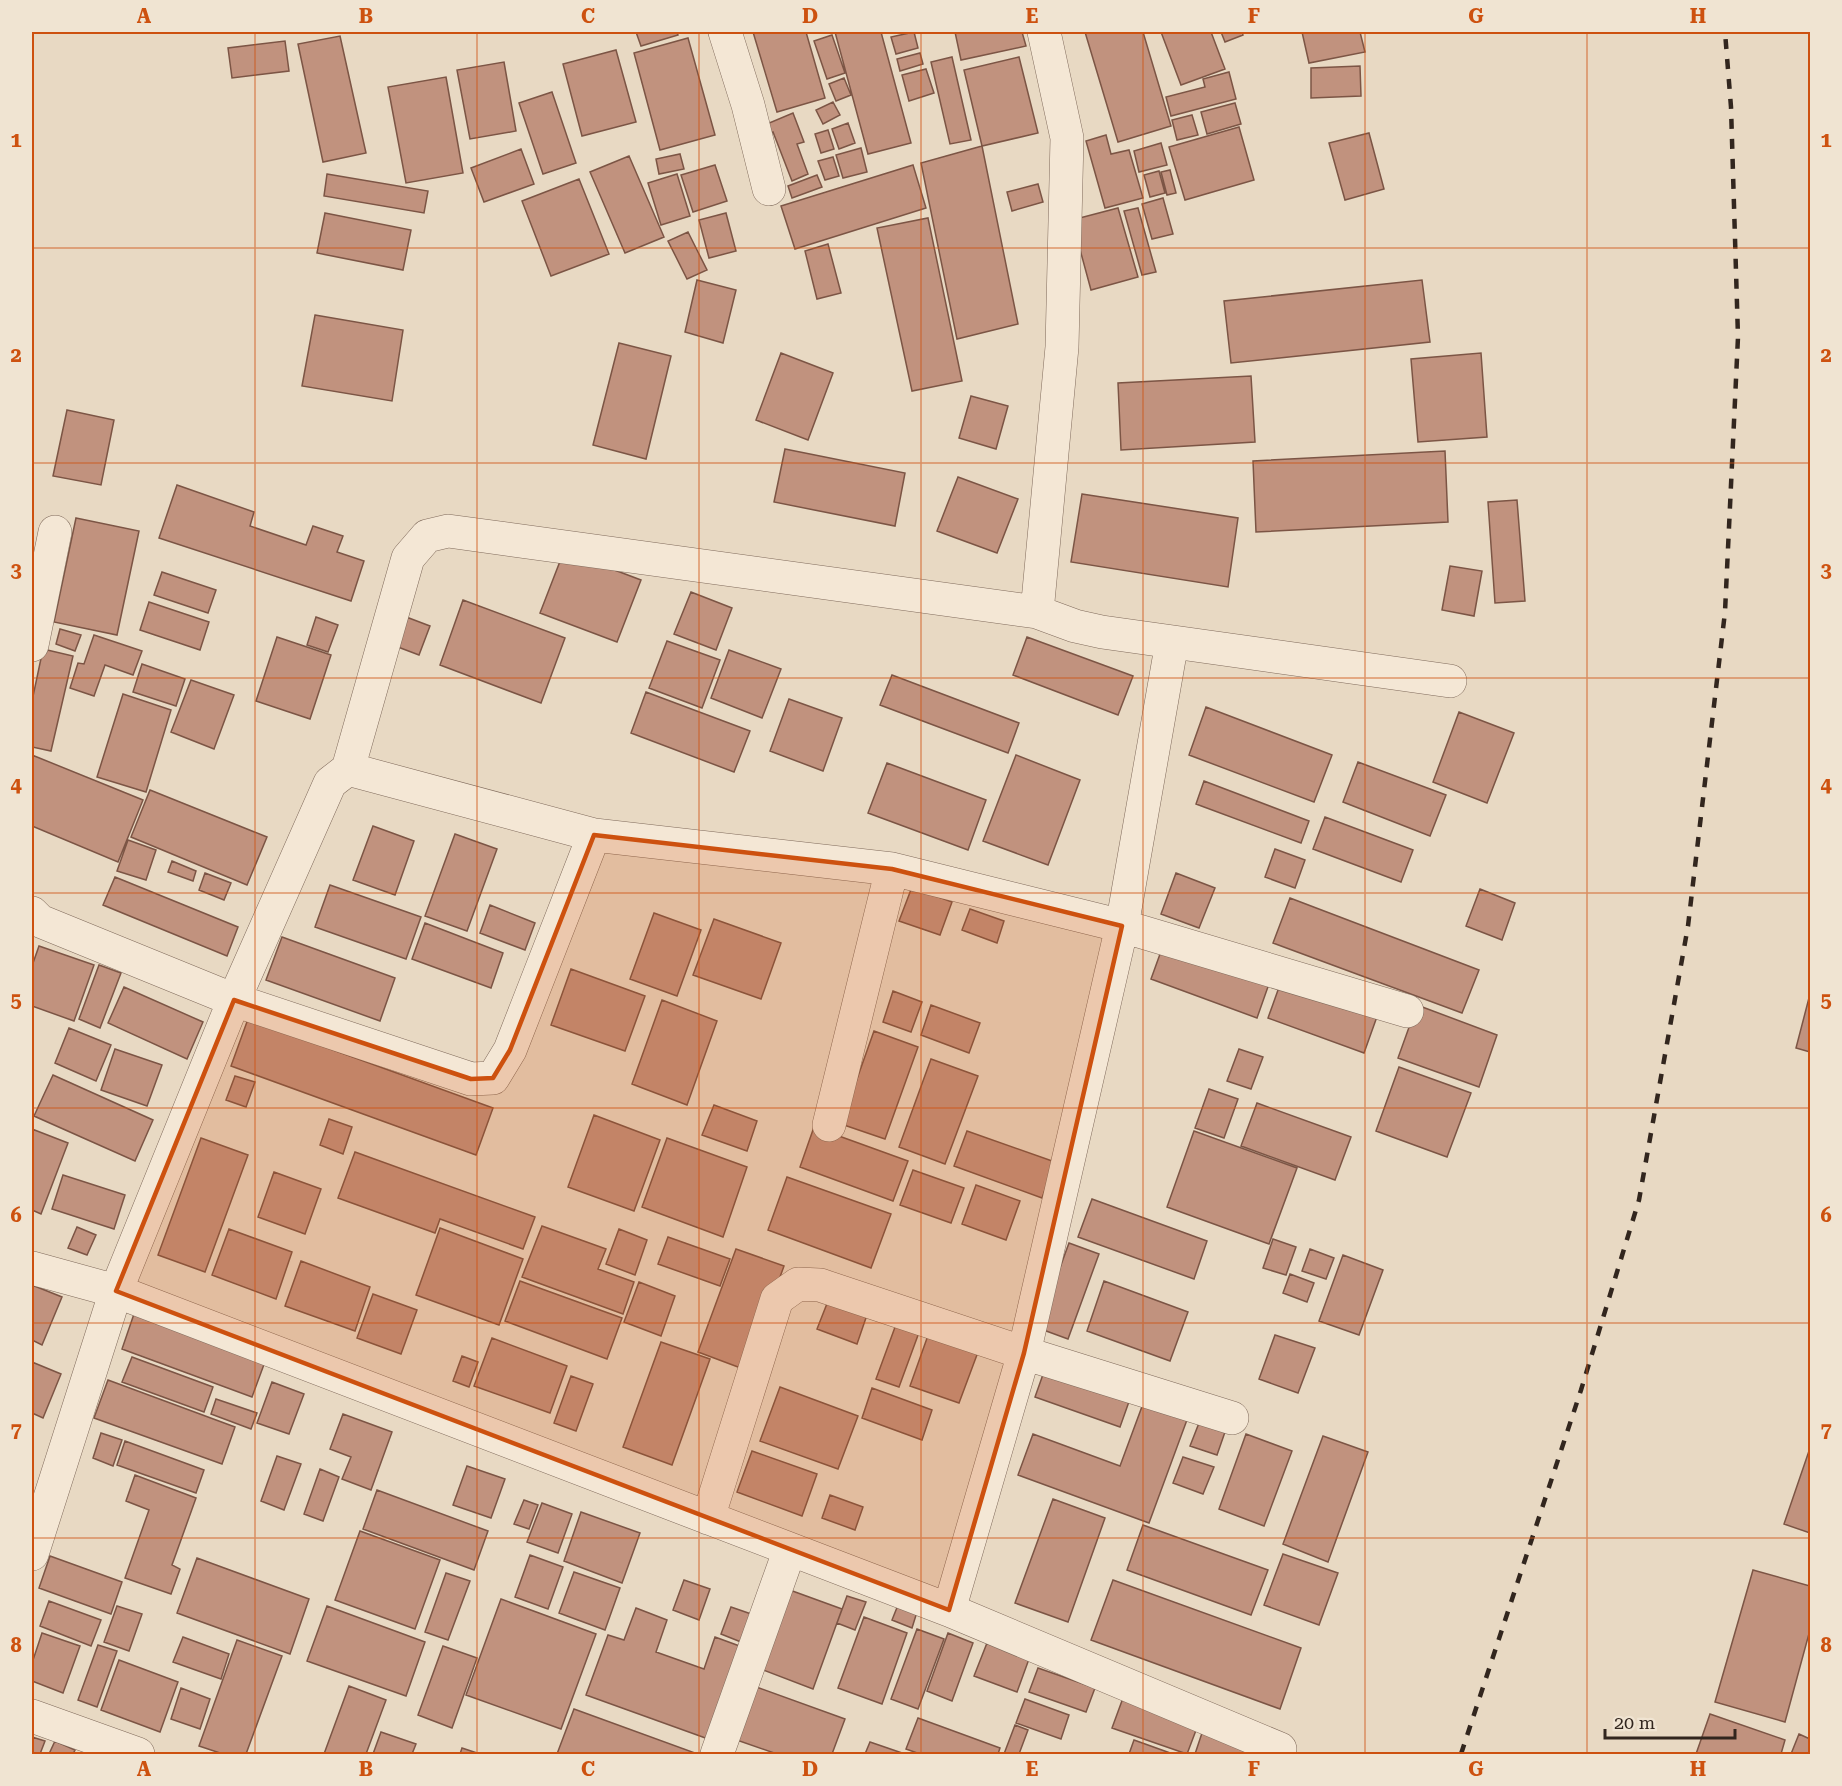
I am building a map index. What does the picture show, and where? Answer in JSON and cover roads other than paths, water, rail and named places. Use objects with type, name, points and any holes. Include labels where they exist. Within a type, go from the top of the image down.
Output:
[{"type":"street","points":[[725,32],[748,105],[769,189]]},
{"type":"street","points":[[1037,612],[1062,347],[1067,138],[1044,32]]},
{"type":"street","points":[[32,1554],[116,1291],[234,1000],[330,783],[348,769],[408,558],[427,536],[448,531],[1037,612],[1075,626],[1102,632],[1450,681]]},
{"type":"street","points":[[32,645],[55,532]]},
{"type":"street","points":[[949,1610],[1024,1353],[1122,926],[1172,642]]},
{"type":"street","points":[[348,769],[594,835],[892,869],[1122,926],[1407,1011]]},
{"type":"street","points":[[32,913],[40,921],[234,1000],[471,1079],[493,1078],[510,1050],[594,835]]},
{"type":"street","points":[[829,1125],[892,869]]},
{"type":"street","points":[[32,1268],[116,1291],[949,1610],[1280,1749]]},
{"type":"street","points":[[708,1518],[777,1299],[798,1284],[820,1285],[1024,1353],[1232,1418]]},
{"type":"street","points":[[717,1755],[790,1549]]},
{"type":"street","points":[[32,1716],[138,1755]]},
{"type":"railway","points":[[1461,1754],[1581,1390],[1639,1200],[1688,926],[1725,612],[1738,337],[1731,107],[1725,32]]}]
